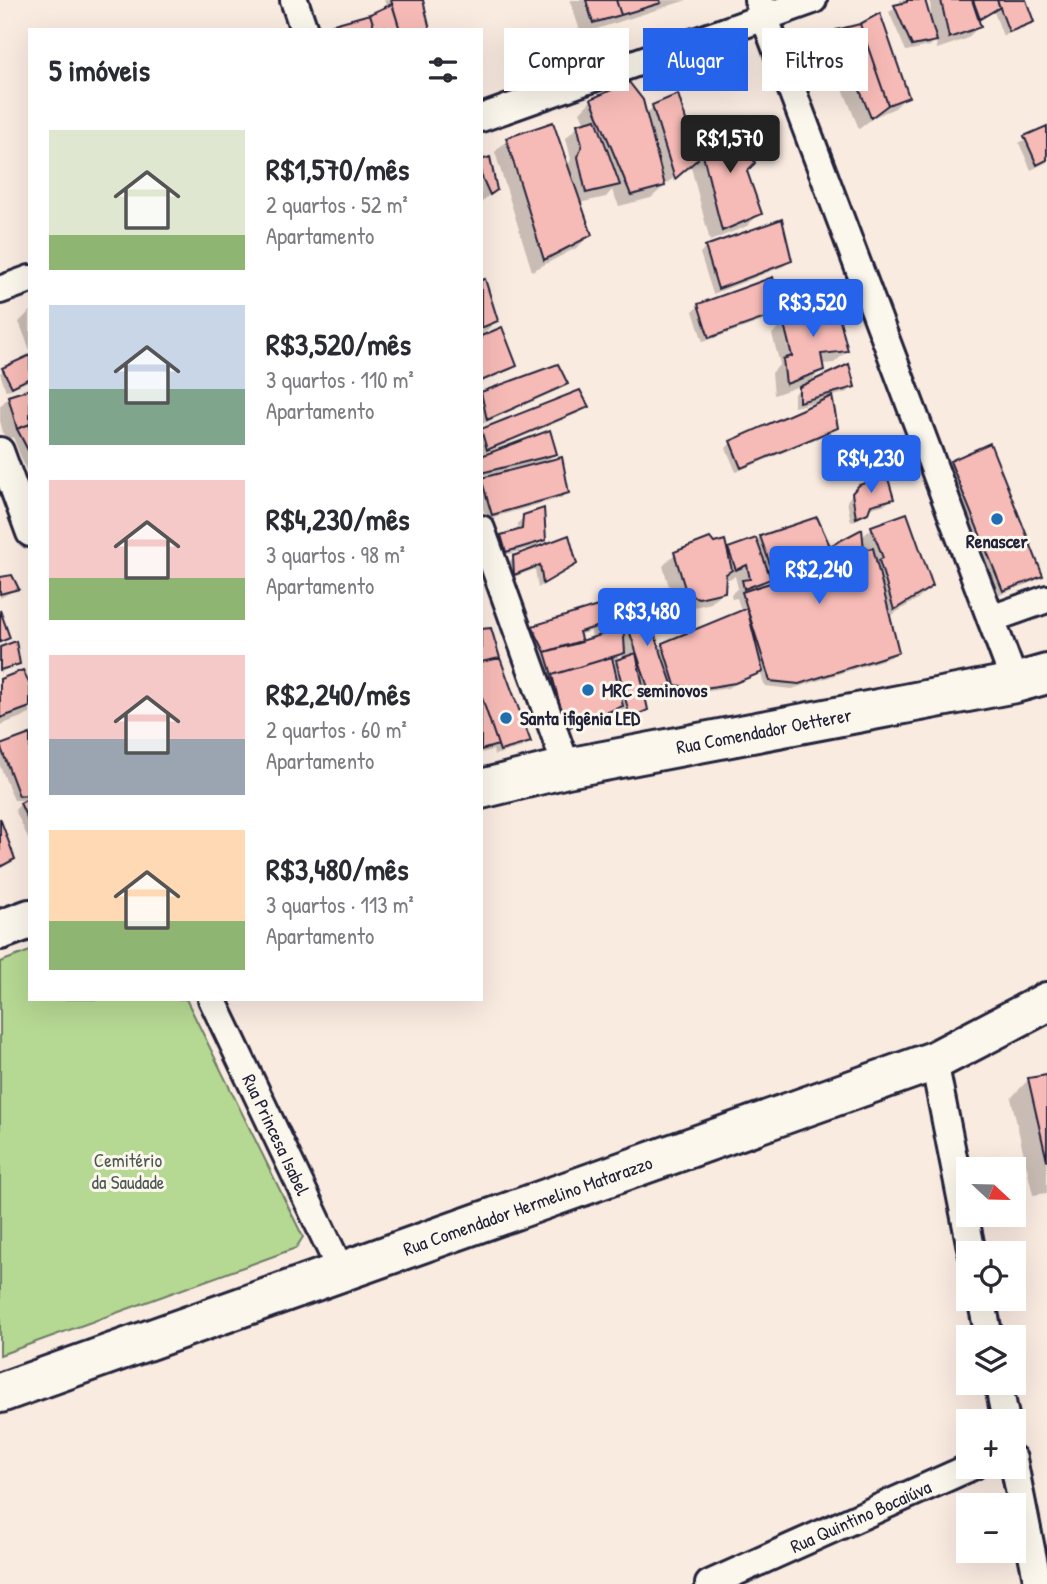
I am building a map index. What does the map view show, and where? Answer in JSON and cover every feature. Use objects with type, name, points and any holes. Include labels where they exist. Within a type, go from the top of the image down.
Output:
[{"type":"main road","name":"Rua Comendador Oetterer","points":[[483,789],[567,768],[1031,679]]},
{"type":"main road","points":[[0,930],[28,920]]},
{"type":"main road","name":"Rua Comendador Hermelino Matarazzo","points":[[0,1393],[933,1061],[1047,1002]]},
{"type":"street","points":[[294,0],[303,28]]},
{"type":"street","points":[[483,117],[761,9],[813,0]]},
{"type":"street","points":[[761,9],[991,619],[1031,679]]},
{"type":"street","points":[[0,290],[28,280]]},
{"type":"street","points":[[0,450],[28,527]]},
{"type":"street","points":[[483,535],[567,768]]},
{"type":"street","points":[[991,619],[1047,599]]},
{"type":"street","name":"Rua Princesa Isabel","points":[[213,1001],[341,1271]]},
{"type":"street","points":[[933,1061],[970,1241]]},
{"type":"street","name":"Rua Quintino Bocaiúva","points":[[709,1584],[956,1474]]},
{"type":"street","points":[[1017,1479],[1038,1584]]},
{"type":"green space","name":"Cemitério da Saudade","points":[[28,952],[28,1001],[187,1001],[303,1237],[296,1248],[0,1355],[0,962]]},
{"type":"building","points":[[391,0],[423,0],[430,28],[399,28]]},
{"type":"building","points":[[586,0],[616,0],[621,15],[593,23]]},
{"type":"building","points":[[616,0],[660,0],[661,3],[621,15]]},
{"type":"building","points":[[907,0],[925,0],[937,41],[912,46],[894,5]]},
{"type":"building","points":[[941,0],[972,0],[981,27],[949,38]]},
{"type":"building","points":[[973,0],[997,0],[1000,7],[980,19]]},
{"type":"building","points":[[997,0],[1026,0],[1034,22],[1009,32]]},
{"type":"building","points":[[392,4],[399,28],[374,28],[370,14]]},
{"type":"building","points":[[880,13],[909,97],[888,105],[868,47],[868,28],[861,28],[860,24]]},
{"type":"building","points":[[370,14],[374,28],[331,28],[330,25]]},
{"type":"building","points":[[860,24],[861,28],[844,28]]},
{"type":"building","points":[[868,47],[888,105],[871,118],[860,91],[868,91]]},
{"type":"building","points":[[629,82],[643,100],[665,186],[631,195],[591,99],[609,91],[629,91]]},
{"type":"building","points":[[678,94],[698,159],[675,179],[652,105]]},
{"type":"building","points":[[596,119],[620,185],[586,193],[578,157],[582,145],[577,124]]},
{"type":"building","points":[[553,122],[592,235],[544,260],[506,138]]},
{"type":"building","points":[[740,125],[755,163],[747,171],[762,214],[722,231],[698,135]]},
{"type":"building","points":[[1047,126],[1047,160],[1037,165],[1024,136]]},
{"type":"building","points":[[490,157],[497,190],[490,195],[483,179],[483,159]]},
{"type":"building","points":[[782,219],[792,261],[718,289],[705,246]]},
{"type":"building","points":[[773,277],[782,312],[709,338],[698,304]]},
{"type":"building","points":[[483,280],[498,321],[483,327]]},
{"type":"building","points":[[833,294],[848,351],[821,354],[824,370],[786,384],[783,359],[792,356],[783,320]]},
{"type":"building","points":[[502,327],[517,366],[483,380],[483,335]]},
{"type":"building","points":[[28,356],[28,379],[12,387],[2,368]]},
{"type":"building","points":[[558,364],[568,384],[487,420],[483,391]]},
{"type":"building","points":[[849,364],[855,387],[799,402],[799,387]]},
{"type":"building","points":[[28,390],[28,425],[17,429],[8,396]]},
{"type":"building","points":[[580,390],[589,407],[487,450],[483,428]]},
{"type":"building","points":[[832,396],[838,428],[741,468],[730,441]]},
{"type":"building","points":[[28,425],[28,450],[17,429]]},
{"type":"building","points":[[550,430],[557,454],[483,472],[483,455]]},
{"type":"building","name":"Renascer","points":[[990,443],[1043,576],[1003,591],[950,461]]},
{"type":"building","points":[[562,457],[569,493],[492,515],[483,477]]},
{"type":"building","points":[[887,475],[894,499],[871,505],[868,513],[856,518],[852,493],[859,485]]},
{"type":"building","points":[[544,508],[546,540],[506,552],[501,535],[522,529],[523,515]]},
{"type":"building","points":[[907,513],[933,586],[894,610],[879,560],[883,558],[871,526]]},
{"type":"building","points":[[817,517],[830,546],[862,529],[864,550],[873,548],[899,652],[799,684],[770,681],[742,592],[776,581],[760,536]]},
{"type":"building","points":[[569,535],[577,564],[543,584],[540,565],[514,575],[513,556]]},
{"type":"building","points":[[710,538],[714,543],[725,540],[732,570],[726,574],[725,592],[699,598],[687,595],[674,552]]},
{"type":"building","points":[[756,538],[771,579],[744,589],[742,580],[750,579],[747,565],[736,570],[728,548]]},
{"type":"building","points":[[12,575],[19,589],[0,594],[0,577]]},
{"type":"building","points":[[619,601],[622,607],[625,653],[552,675],[545,652],[604,634],[601,605]]},
{"type":"building","points":[[643,601],[672,684],[650,694],[629,630],[627,605]]},
{"type":"building","points":[[601,605],[603,625],[579,632],[582,642],[545,652],[532,626]]},
{"type":"building","name":"Santa ifigênia LED","points":[[747,608],[763,672],[735,683],[699,689],[675,685],[662,643]]},
{"type":"building","points":[[0,610],[10,638],[0,642]]},
{"type":"building","points":[[491,628],[500,658],[483,662],[483,629]]},
{"type":"building","points":[[16,641],[20,664],[0,670],[0,647]]},
{"type":"building","points":[[636,653],[648,710],[630,718],[616,660]]},
{"type":"building","name":"MRC seminovos","points":[[612,657],[623,706],[566,729],[552,675]]},
{"type":"building","name":"Santa ifigênia LED","points":[[500,658],[531,742],[500,751],[483,701],[483,662]]},
{"type":"building","points":[[23,670],[28,681],[28,708],[0,718],[0,679]]},
{"type":"building","points":[[483,701],[498,745],[483,749]]},
{"type":"building","points":[[28,735],[28,795],[19,796],[0,745]]},
{"type":"building","points":[[28,799],[28,821],[20,803]]},
{"type":"building","points":[[0,818],[15,859],[0,867]]},
{"type":"building","points":[[1047,1075],[1047,1161],[1028,1078]]},
{"type":"place","name":"Renascer","points":[[997,519]]},
{"type":"place","name":"MRC seminovos","points":[[588,690]]},
{"type":"place","name":"Santa ifigênia LED","points":[[506,718]]}]
